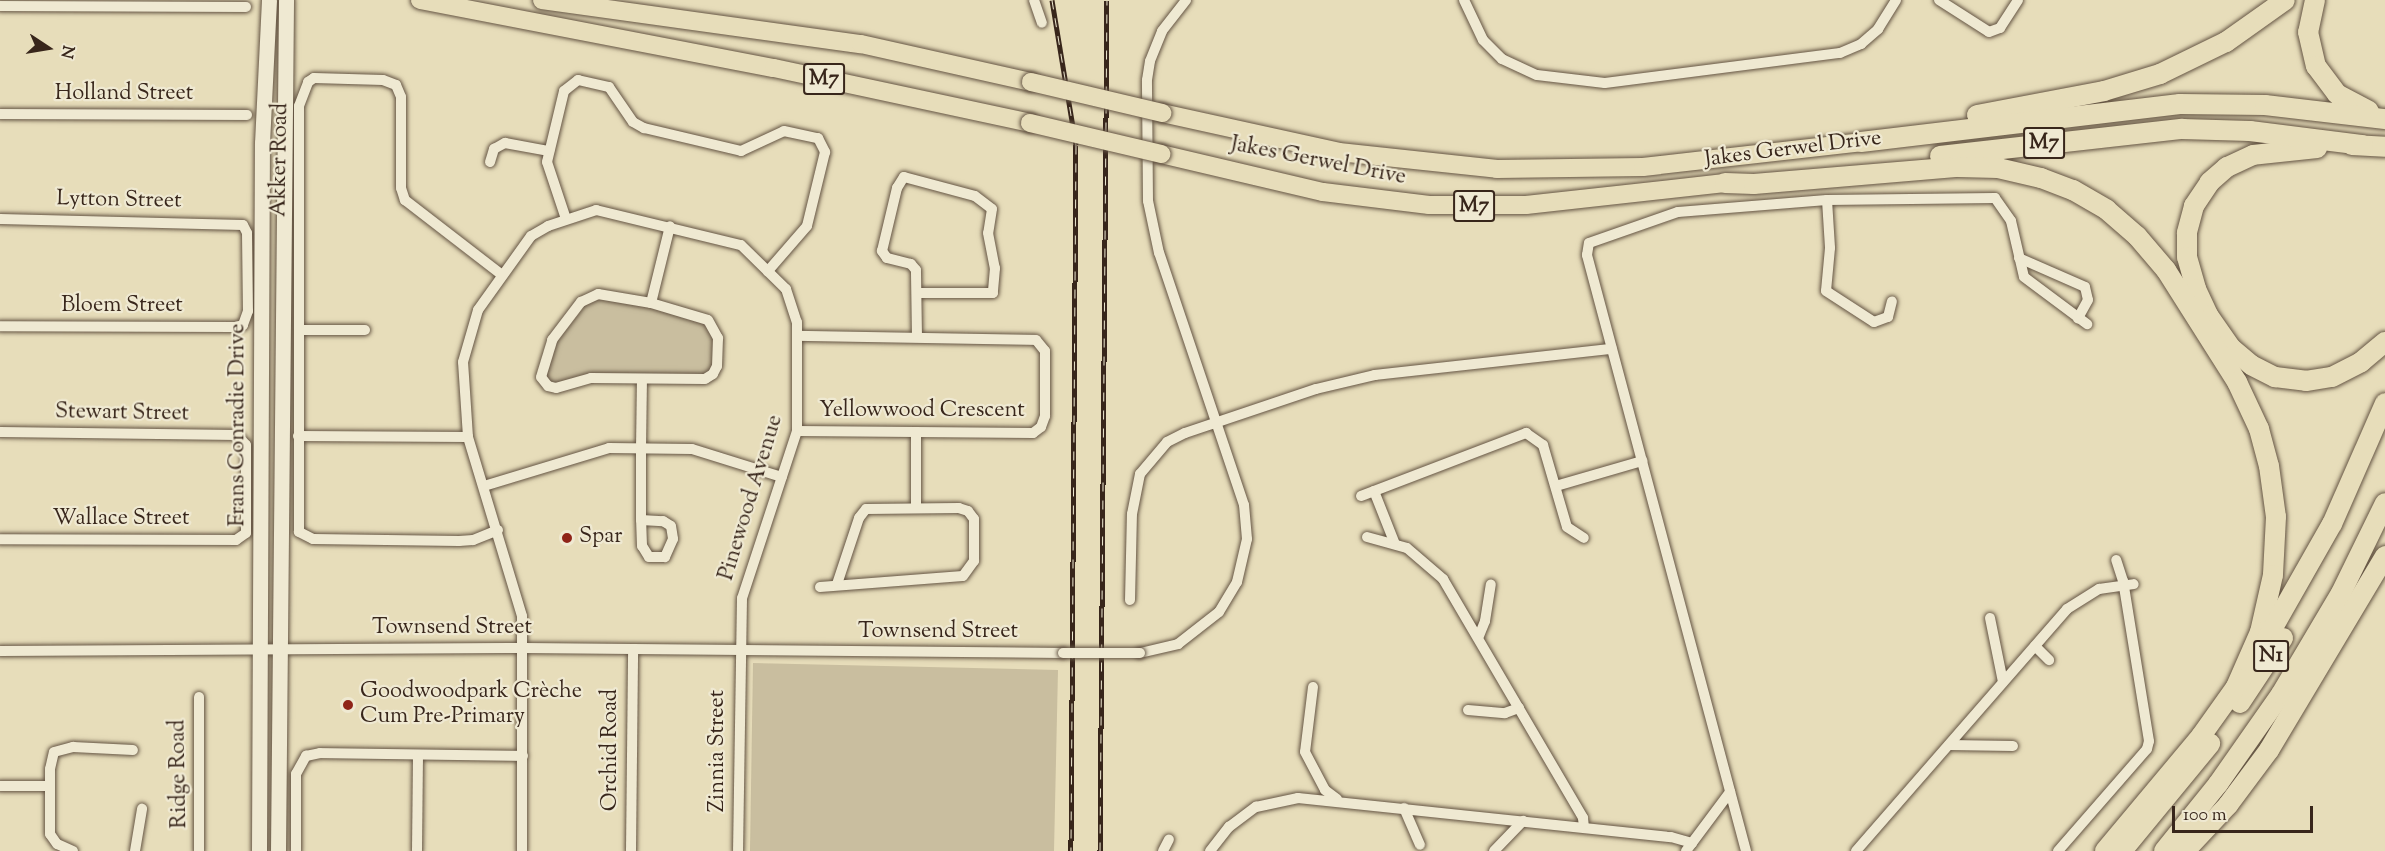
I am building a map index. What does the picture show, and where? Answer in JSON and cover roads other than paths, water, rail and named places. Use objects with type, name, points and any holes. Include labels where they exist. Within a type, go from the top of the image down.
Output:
[{"type":"highway","name":"Jakes Gerwel Drive","points":[[420,0],[774,68],[1030,123],[1332,194],[1438,206],[1545,203],[2149,131],[2242,131],[2363,145]]},
{"type":"highway","name":"Jakes Gerwel Drive","points":[[542,0],[867,45],[1333,151],[1497,169],[1649,166],[2189,104],[2265,105],[2385,119]]},
{"type":"highway","points":[[1861,142],[1880,134],[2104,91],[2150,77],[2226,42],[2285,0]]},
{"type":"highway","points":[[2315,0],[2308,38],[2320,75],[2345,100],[2385,119]]},
{"type":"highway","points":[[2385,147],[2363,145],[2264,152],[2227,167],[2196,202],[2189,224],[2187,252],[2196,289],[2214,325],[2237,354],[2266,374],[2298,381],[2328,378],[2361,362],[2385,342]]},
{"type":"highway","points":[[1725,183],[1754,184],[1964,166],[1998,168],[2036,176],[2073,190],[2133,232],[2166,270],[2234,377],[2254,417],[2269,466],[2276,517],[2272,582],[2260,632],[2235,688]]},
{"type":"highway","points":[[2104,851],[2201,736],[2235,688],[2316,554],[2385,403]]},
{"type":"highway","name":"N1","points":[[2122,851],[2201,757],[2277,647],[2331,552],[2385,438]]},
{"type":"highway","name":"N1","points":[[2164,851],[2228,771],[2285,687],[2340,593],[2385,503]]},
{"type":"highway","points":[[2234,798],[2288,722],[2385,555]]},
{"type":"highway","points":[[2186,851],[2234,798],[2276,745],[2385,568]]},
{"type":"main road","name":"Frans Conradie Drive","points":[[259,851],[262,650],[262,143],[269,0]]},
{"type":"main road","name":"Frans Conradie Drive","points":[[278,851],[286,0]]},
{"type":"street","points":[[1034,0],[1042,23]]},
{"type":"street","name":"Townsend Street","points":[[0,651],[524,648],[1140,653],[1163,650],[1198,631],[1219,612],[1242,568],[1247,539],[1244,505],[1159,253],[1148,201],[1147,80],[1159,37],[1186,0]]},
{"type":"street","points":[[1464,0],[1483,40],[1502,59],[1537,75],[1605,83],[1840,53],[1861,44],[1878,29],[1896,0]]},
{"type":"street","points":[[1939,0],[1989,32],[2000,28],[2018,0]]},
{"type":"street","points":[[0,6],[246,7]]},
{"type":"street","name":"Akker Road","points":[[498,530],[468,540],[302,536],[298,525],[298,436],[299,106],[303,86],[314,78],[383,80],[396,84],[401,97],[401,188],[405,200],[502,275]]},
{"type":"street","points":[[566,219],[548,172],[549,151],[564,91],[572,82],[582,80],[609,87],[633,122],[644,128],[741,150],[784,130],[818,138],[825,152],[807,226],[768,271]]},
{"type":"street","name":"Holland Street","points":[[0,114],[247,115]]},
{"type":"street","points":[[490,162],[494,149],[505,143],[549,151]]},
{"type":"street","points":[[917,292],[993,293],[995,267],[987,233],[992,209],[975,196],[904,177],[897,188],[882,250],[887,258],[914,267],[917,292],[917,337]]},
{"type":"street","points":[[1746,851],[1587,255],[1591,240],[1678,212],[1827,200],[1995,198],[2008,212],[2019,258],[2029,283],[2083,321],[2088,300],[2085,287],[2019,258]]},
{"type":"street","points":[[1827,200],[1830,240],[1826,291],[1874,322],[1888,317],[1892,301]]},
{"type":"street","name":"Pinewood Avenue","points":[[522,851],[524,648],[519,600],[468,437],[463,362],[478,310],[536,232],[566,219],[601,210],[670,226],[741,244],[790,296],[799,336],[797,430],[742,598],[740,651]]},
{"type":"street","name":"Lytton Street","points":[[0,219],[238,223],[248,233],[248,311],[243,324]]},
{"type":"street","points":[[651,303],[670,226]]},
{"type":"street","points":[[606,293],[651,303],[708,320],[718,338],[717,366],[705,379],[642,379],[591,378],[556,388],[548,386],[541,377],[552,340],[581,302],[606,293]]},
{"type":"street","name":"Bloem Street","points":[[0,326],[243,324]]},
{"type":"street","points":[[300,330],[365,330]]},
{"type":"street","name":"Yellowwood Crescent","points":[[797,430],[1033,433],[1041,427],[1045,416],[1045,351],[1039,342],[917,337],[799,336]]},
{"type":"street","points":[[1130,600],[1132,514],[1140,474],[1167,442],[1316,389],[1375,375],[1612,349]]},
{"type":"street","points":[[642,379],[642,520]]},
{"type":"street","name":"Stewart Street","points":[[0,432],[232,434],[243,438],[246,533],[242,539]]},
{"type":"street","points":[[916,432],[916,507]]},
{"type":"street","points":[[1361,496],[1526,433],[1543,445],[1567,527],[1584,538]]},
{"type":"street","points":[[298,436],[468,437]]},
{"type":"street","points":[[484,486],[598,449],[706,452],[782,477]]},
{"type":"street","points":[[1556,486],[1642,461]]},
{"type":"street","points":[[1374,491],[1395,544]]},
{"type":"street","points":[[820,587],[959,577],[967,573],[974,561],[971,514],[959,508],[916,507],[864,510],[837,584]]},
{"type":"street","points":[[1367,537],[1395,544],[1421,556],[1443,579],[1479,636],[1583,818],[1584,827]]},
{"type":"street","name":"Wallace Street","points":[[0,539],[242,539]]},
{"type":"street","points":[[2058,851],[2147,749],[2149,741],[2129,585],[2116,560]]},
{"type":"street","points":[[1479,636],[1485,621],[1491,584]]},
{"type":"street","points":[[1856,851],[2036,646],[2084,597],[2129,585]]},
{"type":"street","points":[[1990,618],[2004,682]]},
{"type":"street","points":[[2036,646],[2049,660]]},
{"type":"street","name":"Orchid Road","points":[[631,851],[633,650]]},
{"type":"street","name":"Zinnia Street","points":[[738,851],[740,651]]},
{"type":"street","points":[[1313,687],[1305,752],[1325,790],[1339,801]]},
{"type":"street","name":"Ridge Road","points":[[199,697],[199,851]]},
{"type":"street","points":[[1468,710],[1505,713],[1519,708]]},
{"type":"street","points":[[1949,745],[2013,746]]},
{"type":"street","points":[[73,851],[57,844],[50,834],[50,761],[59,749],[133,750]]},
{"type":"street","points":[[296,851],[296,774],[301,760],[320,753],[523,756]]},
{"type":"street","points":[[417,851],[418,755]]},
{"type":"street","points":[[0,786],[50,786]]},
{"type":"street","points":[[1210,851],[1229,827],[1256,807],[1298,798],[1671,837],[1689,847],[1730,792]]},
{"type":"street","points":[[1404,808],[1420,845]]},
{"type":"street","points":[[135,851],[142,809]]},
{"type":"street","points":[[1494,851],[1523,821]]},
{"type":"railway","points":[[1052,0],[1076,145],[1071,851]]},
{"type":"railway","points":[[1100,851],[1107,0]]},
{"type":"place","name":"Spar","points":[[567,538]]},
{"type":"place","name":"Goodwoodpark Crèche Cum Pre-Primary","points":[[348,705]]}]
